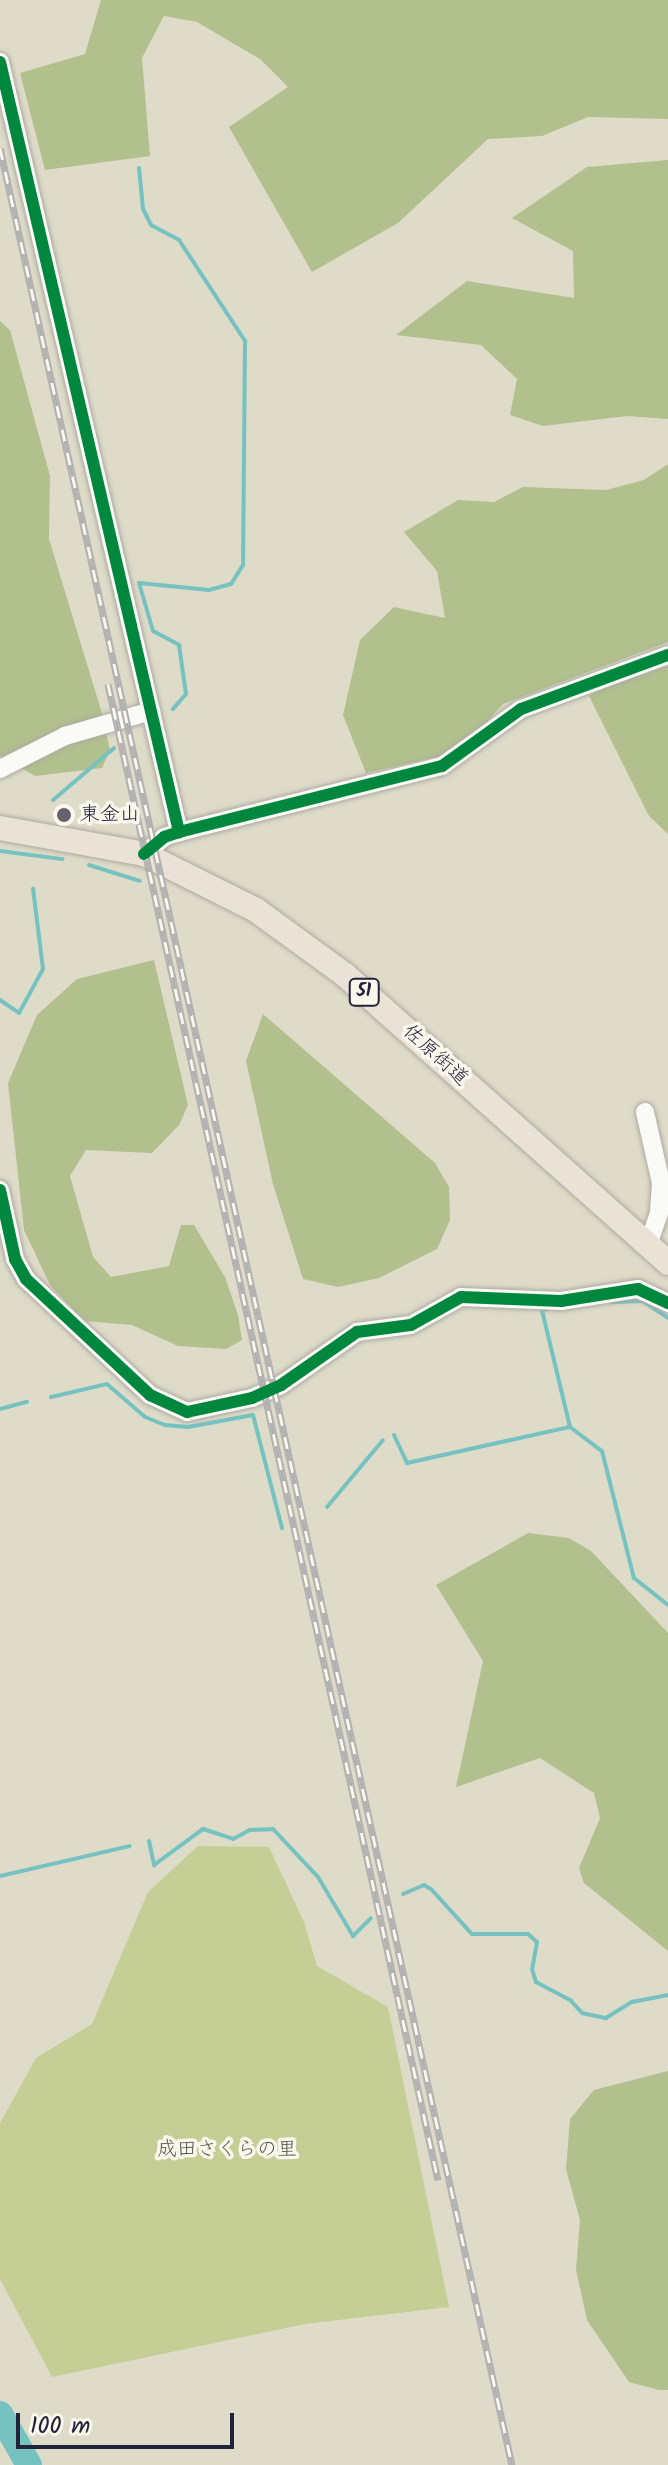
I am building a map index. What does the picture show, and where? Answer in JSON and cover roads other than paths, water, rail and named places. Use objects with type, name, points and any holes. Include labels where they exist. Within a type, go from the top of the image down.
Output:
[{"type":"highway","name":"佐原街道","points":[[0,828],[144,854],[256,910],[345,975],[668,1263]]},
{"type":"street","points":[[0,62],[179,832]]},
{"type":"street","points":[[144,854],[164,837],[179,832],[442,766],[521,709],[668,655]]},
{"type":"street","points":[[0,769],[65,736],[151,711]]},
{"type":"street","points":[[645,1112],[661,1183],[659,1213],[648,1245]]},
{"type":"street","points":[[0,1190],[15,1259],[26,1279],[150,1395],[187,1412],[252,1398],[281,1385],[357,1332],[411,1325],[461,1297],[561,1301],[638,1289],[668,1303]]},
{"type":"waterway","points":[[139,168],[143,209],[151,225],[179,240],[245,341],[243,565],[231,584],[209,590],[139,583],[153,631],[179,645],[186,694],[173,709]]},
{"type":"waterway","points":[[53,800],[114,748]]},
{"type":"waterway","points":[[0,851],[62,859]]},
{"type":"waterway","points":[[89,865],[140,881]]},
{"type":"waterway","points":[[0,1000],[19,1013],[43,969],[33,889]]},
{"type":"waterway","points":[[612,1302],[643,1301],[668,1318]]},
{"type":"waterway","points":[[394,1435],[407,1463],[570,1427],[542,1310],[547,1309]]},
{"type":"waterway","points":[[51,1397],[107,1384],[145,1417],[165,1425],[188,1427],[253,1415],[282,1528]]},
{"type":"waterway","points":[[0,1409],[27,1402]]},
{"type":"waterway","points":[[570,1427],[602,1451],[634,1578],[668,1605]]},
{"type":"waterway","points":[[327,1507],[383,1440]]},
{"type":"waterway","points":[[149,1841],[154,1865],[203,1829],[233,1839],[250,1830],[273,1829],[318,1877],[353,1936],[371,1918]]},
{"type":"waterway","points":[[0,1876],[130,1846]]},
{"type":"waterway","points":[[403,1894],[424,1885],[431,1889],[472,1934],[528,1934],[537,1942],[532,1969],[536,1982],[571,2001],[582,2013],[606,2018],[632,2002],[668,1995]]},
{"type":"waterway","points":[[0,2414],[29,2465]]},
{"type":"railway","points":[[0,148],[512,2465]]},
{"type":"railway","points":[[108,684],[438,2180]]},
{"type":"place","name":"東金山","points":[[64,815]]},
{"type":"park label","name":"成田さくらの里","points":[[227,2150]]}]
